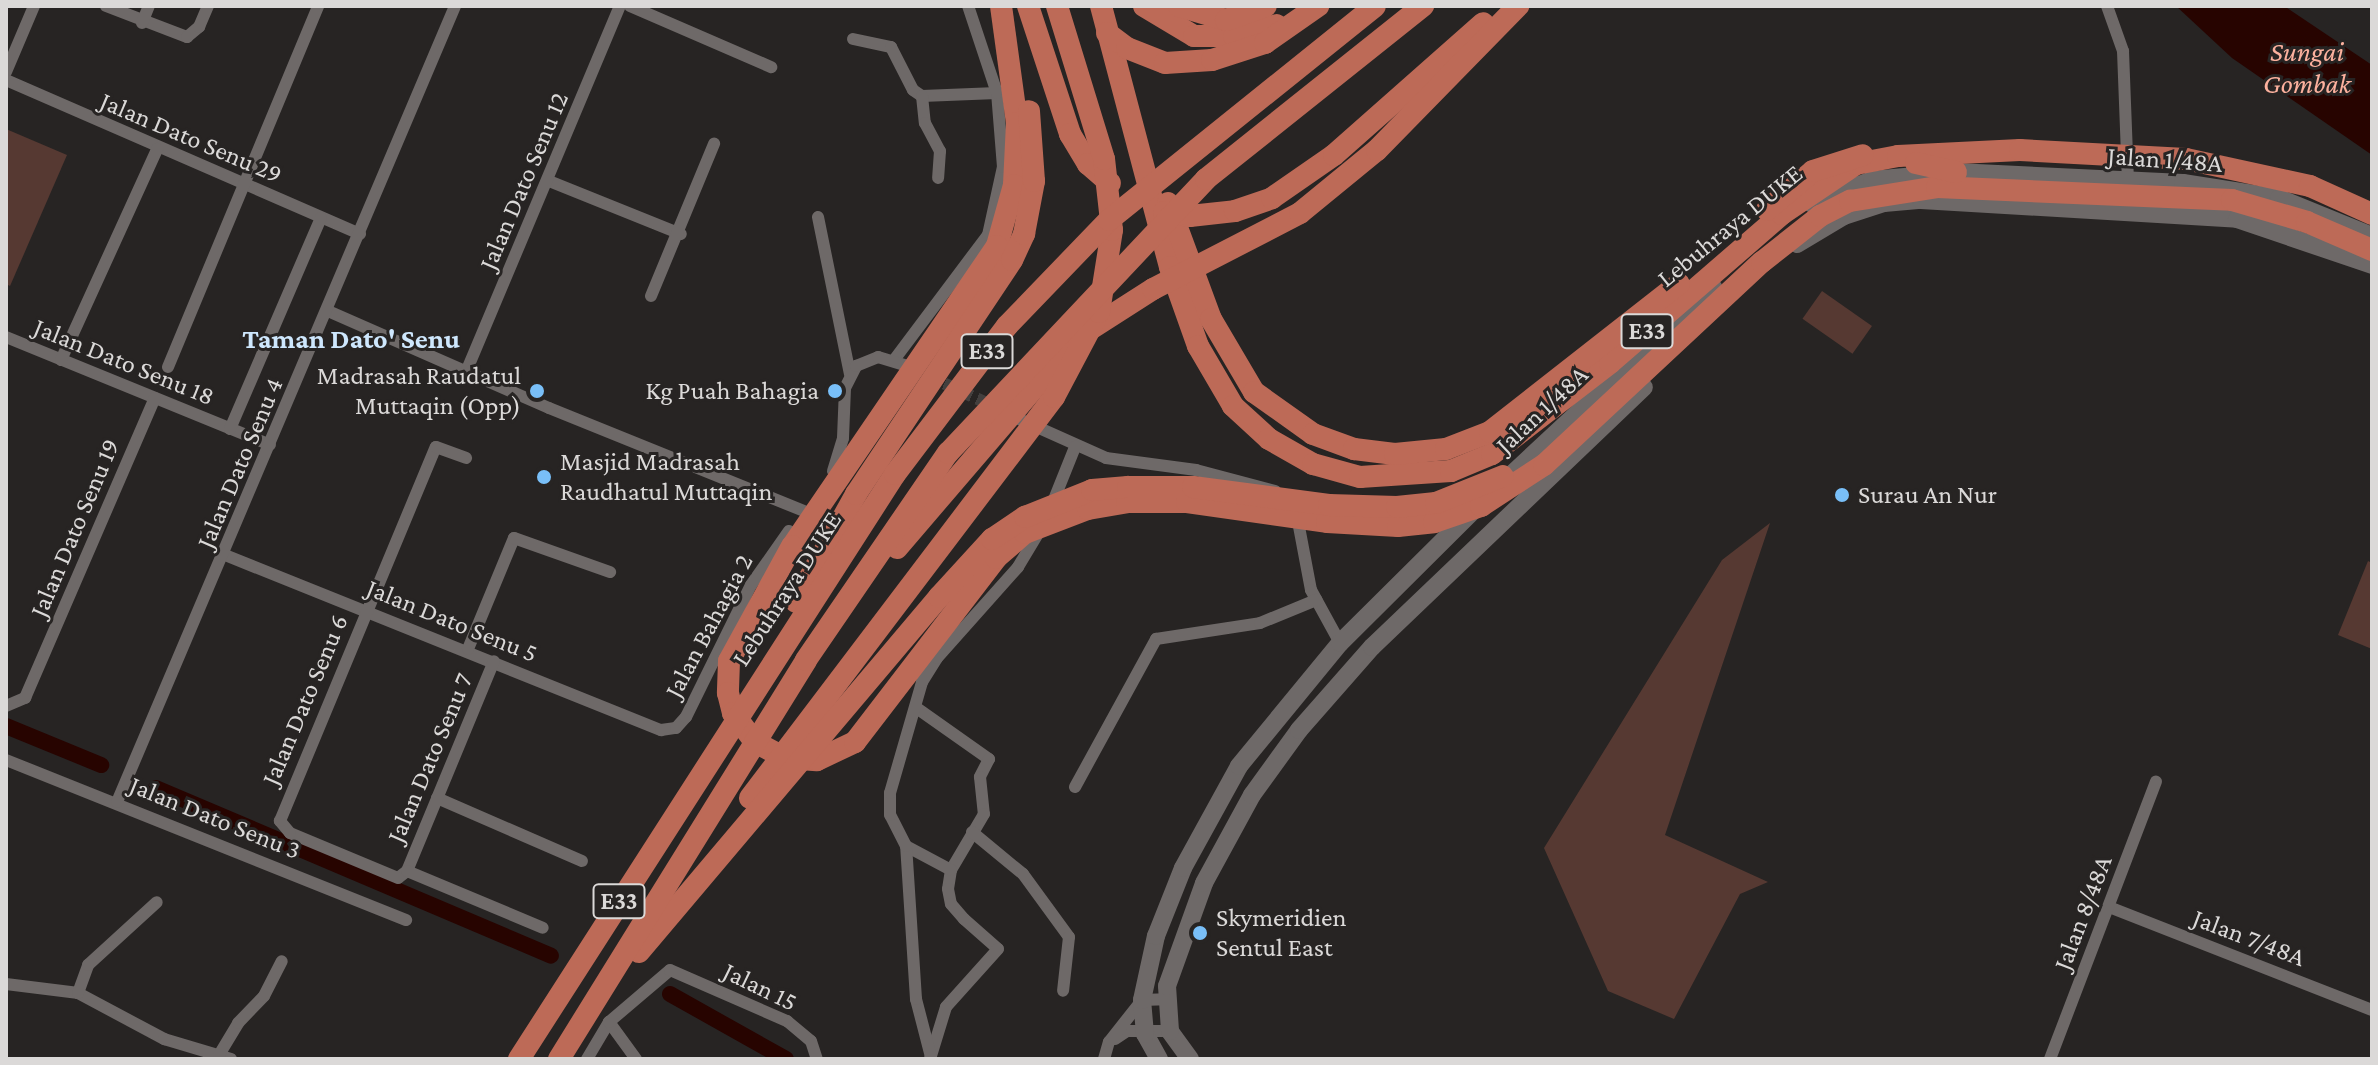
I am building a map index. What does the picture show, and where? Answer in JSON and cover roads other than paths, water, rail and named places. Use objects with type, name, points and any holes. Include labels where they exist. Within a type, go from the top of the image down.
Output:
[{"type":"highway","points":[[824,566],[1012,260],[1024,234],[1034,181],[1027,96],[1003,6]]},
{"type":"highway","points":[[1003,6],[1017,123],[1009,213],[975,284],[792,546],[729,661],[728,693],[733,713],[755,742],[785,758],[817,760],[855,742],[955,607],[996,558],[1025,533],[1088,509],[1127,502],[1187,502],[1327,522],[1434,522],[1481,506],[1544,465],[1625,389]]},
{"type":"highway","points":[[1028,6],[1055,99],[1088,164],[1126,196],[1151,210],[1190,216],[1235,211],[1272,198],[1334,155],[1502,6]]},
{"type":"highway","points":[[585,1017],[1054,397],[1090,333],[1105,290],[1112,230],[1104,159],[1057,6]]},
{"type":"highway","points":[[1088,6],[1110,37],[1127,48],[1165,63],[1185,64],[1236,55],[1312,11]]},
{"type":"highway","name":"Lebuhraya DUKE","points":[[1101,6],[1127,93],[1170,267],[1198,346],[1233,406],[1269,439],[1313,464],[1360,477],[1451,471],[1492,454],[1610,363],[1782,214],[1856,164],[1898,156],[2020,150],[2186,159],[2310,186],[2372,214]]},
{"type":"highway","points":[[1144,6],[1194,36],[1265,29],[1312,11]]},
{"type":"highway","points":[[1179,6],[1226,20],[1266,6]]},
{"type":"highway","name":"Lebuhraya DUKE","points":[[519,1059],[722,745],[824,566],[1007,326],[1066,261],[1176,163],[1375,6]]},
{"type":"highway","name":"E33","points":[[559,1059],[770,719],[863,584],[917,496],[991,402],[1206,179],[1423,6]]},
{"type":"highway","points":[[863,584],[1078,337],[1110,314],[1300,213],[1377,150],[1518,6]]},
{"type":"highway","points":[[1490,34],[1528,6]]},
{"type":"highway","points":[[1127,93],[1211,319],[1254,392],[1313,434],[1354,449],[1395,454],[1446,449],[1490,432],[1813,171],[1830,162],[1873,155],[1956,172]]},
{"type":"highway","name":"Lebuhraya DUKE","points":[[1625,389],[1820,216],[1878,194],[1937,187],[2232,200],[2307,222],[2372,250]]},
{"type":"highway","points":[[585,1017],[992,539],[1025,517],[1092,490],[1193,487],[1329,505],[1436,503],[1481,489],[1539,455],[1625,389]]},
{"type":"main road","name":"Jalan 1/48A","points":[[1145,1034],[1142,1000],[1156,936],[1183,868],[1239,766],[1278,712],[1340,643],[1575,414],[1753,251],[1815,201],[1872,180],[1956,172],[2128,183],[2183,183],[2279,198],[2372,236]]},
{"type":"main road","name":"Jalan 1/48A","points":[[1165,999],[1204,883],[1252,795],[1299,730],[1372,647],[1794,246],[1844,216],[1884,203],[1921,200],[2237,219],[2372,265]]},
{"type":"main road","points":[[1165,999],[1170,1031],[1190,1059]]},
{"type":"main road","points":[[1145,1034],[1159,1059]]},
{"type":"street","points":[[6,72],[34,6]]},
{"type":"street","points":[[106,6],[142,23],[187,37],[199,27],[208,6]]},
{"type":"street","points":[[142,23],[149,6]]},
{"type":"street","points":[[168,367],[318,6]]},
{"type":"street","name":"Jalan Dato Senu 4","points":[[117,802],[225,555],[455,6]]},
{"type":"street","name":"Jalan Dato Senu 12","points":[[466,372],[549,181],[620,6]]},
{"type":"street","points":[[630,6],[771,67]]},
{"type":"street","points":[[894,360],[988,235],[1003,167],[997,93],[968,6]]},
{"type":"street","points":[[2107,6],[2123,51],[2128,183]]},
{"type":"street","points":[[853,39],[891,47],[913,90],[922,96],[997,93]]},
{"type":"street","name":"Jalan Dato Senu 29","points":[[6,80],[157,149],[360,234]]},
{"type":"street","points":[[922,96],[925,123],[940,151],[938,178]]},
{"type":"street","points":[[651,296],[681,234],[714,144]]},
{"type":"street","points":[[61,360],[157,149]]},
{"type":"street","points":[[549,181],[681,234]]},
{"type":"street","name":"Jalan Bahagia 2","points":[[661,730],[676,728],[686,717],[751,585],[840,454],[850,374],[818,217]]},
{"type":"street","points":[[230,429],[321,218]]},
{"type":"street","points":[[328,311],[466,372],[804,511]]},
{"type":"street","name":"Jalan Dato Senu 18","points":[[6,337],[270,445]]},
{"type":"street","points":[[850,374],[865,360],[894,360],[908,366]]},
{"type":"street","name":"Jalan Dato Senu 19","points":[[6,706],[25,698],[155,398]]},
{"type":"street","points":[[1019,419],[1075,447],[1106,458],[1246,480],[1278,493],[1301,522],[1316,600],[1340,643]]},
{"type":"street","name":"Jalan Dato Senu 6","points":[[466,458],[436,447],[280,821],[290,833],[398,878],[407,871],[543,928]]},
{"type":"street","points":[[930,1058],[916,999],[906,846],[888,805],[898,757],[918,709],[922,682],[937,658],[1001,589],[1032,547],[1075,447]]},
{"type":"street","points":[[468,649],[514,538],[610,572]]},
{"type":"street","name":"Jalan Dato Senu 5","points":[[225,555],[468,649],[661,730]]},
{"type":"street","points":[[1075,787],[1156,639],[1260,623],[1316,600]]},
{"type":"street","name":"Jalan Dato Senu 7","points":[[407,871],[494,661]]},
{"type":"street","points":[[918,709],[989,759],[980,777],[984,814],[951,870],[951,904],[998,949],[946,1007],[930,1058]]},
{"type":"street","name":"Jalan Dato Senu 3","points":[[7,762],[117,802],[406,920]]},
{"type":"street","name":"Jalan 8/48A","points":[[2050,1059],[2156,782]]},
{"type":"street","points":[[437,798],[582,861]]},
{"type":"street","points":[[972,832],[1023,874],[1069,937],[1063,991]]},
{"type":"street","points":[[906,846],[951,870]]},
{"type":"street","points":[[78,993],[88,965],[157,902]]},
{"type":"street","name":"Jalan 7/48A","points":[[2109,907],[2372,1010]]},
{"type":"street","points":[[6,984],[78,993],[151,1033],[225,1057],[238,1023],[264,996],[282,961]]},
{"type":"street","name":"Jalan 15","points":[[609,1022],[670,970],[787,1021],[811,1041],[817,1059]]},
{"type":"street","points":[[1104,1059],[1109,1042],[1142,1000],[1165,999]]},
{"type":"street","points":[[587,1059],[609,1022],[636,1059]]},
{"type":"street","points":[[1109,1042],[1127,1031],[1145,1034],[1170,1031]]},
{"type":"water","name":"Sungai Gombak","points":[[2176,6],[2284,6],[2372,65],[2372,155],[2232,58]]},
{"type":"waterway","points":[[6,726],[101,765]]},
{"type":"waterway","points":[[156,788],[551,956]]},
{"type":"waterway","points":[[670,994],[786,1059]]},
{"type":"tunnel","points":[[928,376],[995,407]]},
{"type":"place","name":"Madrasah Raudatul Muttaqin (Opp)","points":[[537,391]]},
{"type":"place","name":"Kg Puah Bahagia","points":[[835,391]]},
{"type":"place","name":"Masjid Madrasah Raudhatul Muttaqin","points":[[544,477]]},
{"type":"place","name":"Surau An Nur","points":[[1842,495]]},
{"type":"place","name":"Skymeridien Sentul East","points":[[1200,933]]},
{"type":"district","name":"Taman Dato' Senu","points":[[351,339]]}]
